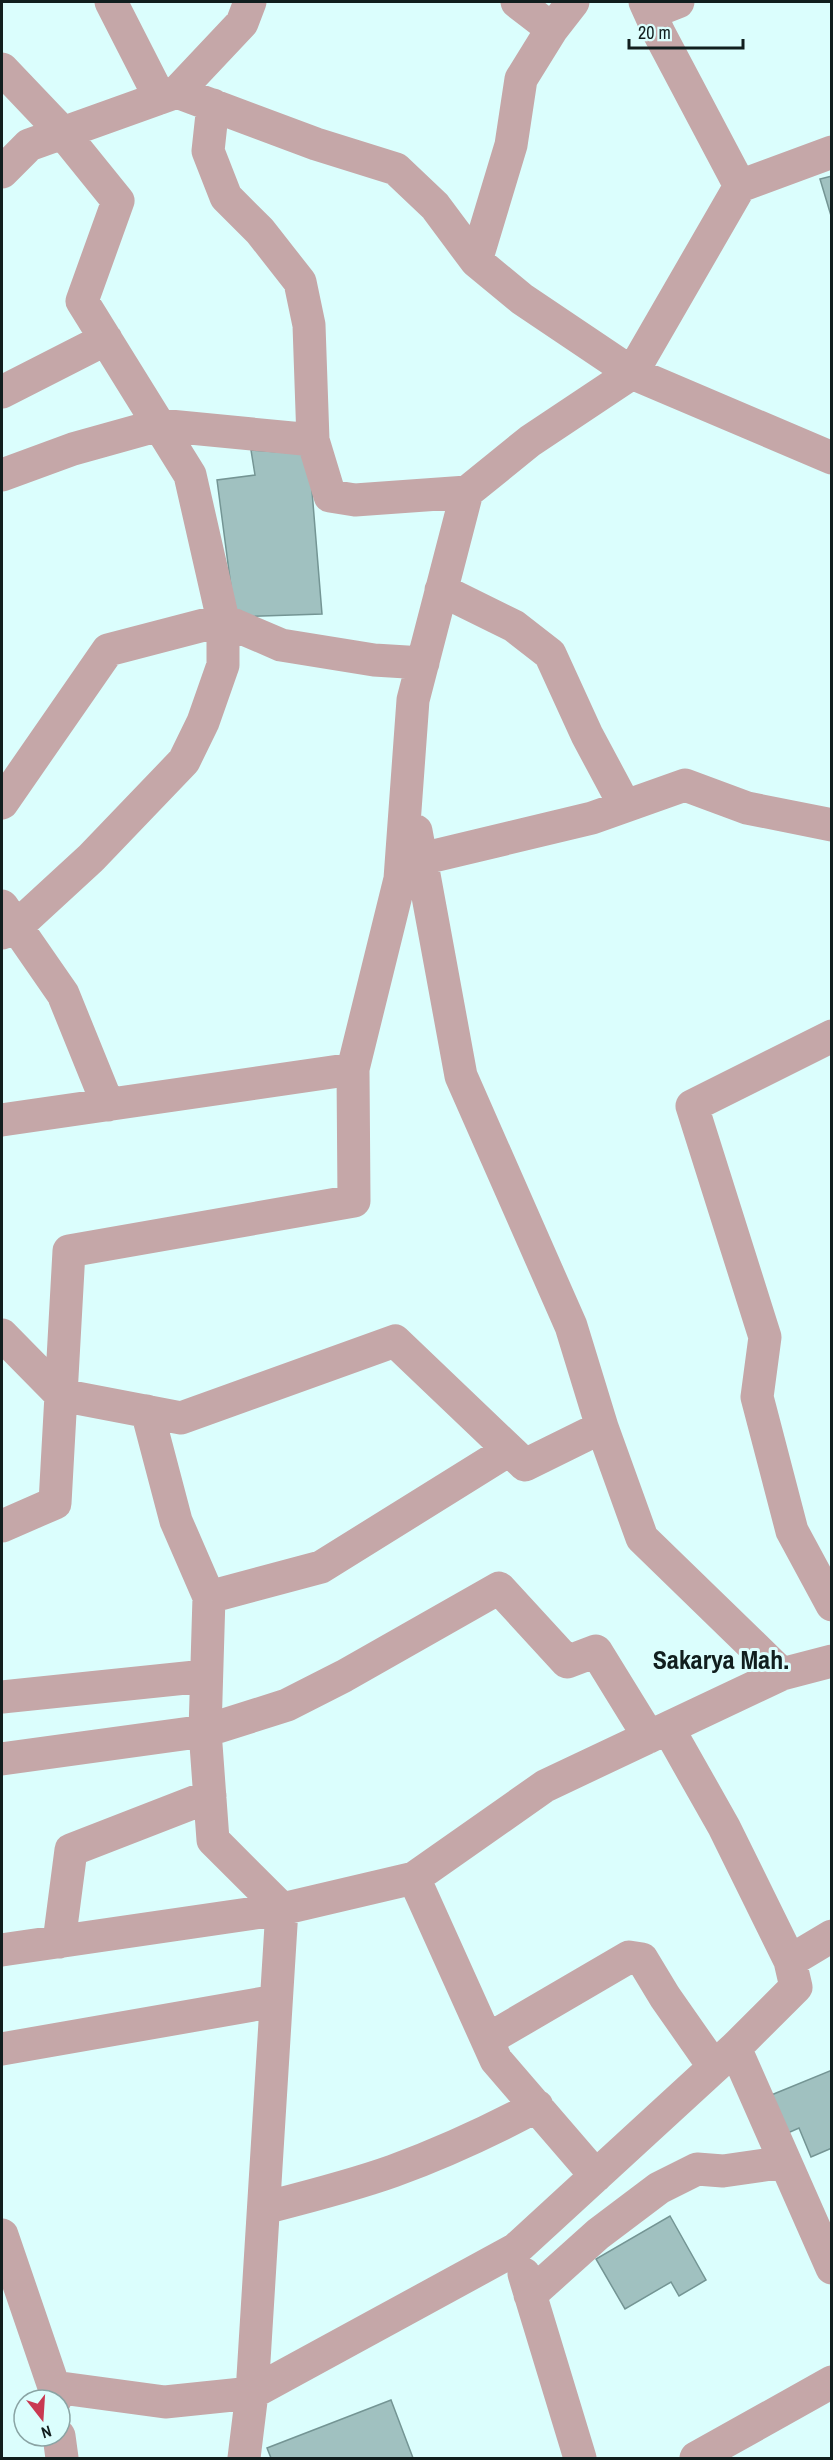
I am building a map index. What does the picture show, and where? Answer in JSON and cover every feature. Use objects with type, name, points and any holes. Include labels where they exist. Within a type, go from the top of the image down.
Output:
[{"type":"street","points":[[111,2],[169,95],[213,105],[316,144],[396,169],[435,206],[476,261],[522,299],[632,372],[831,458]]},
{"type":"street","points":[[2,171],[29,145],[169,95],[242,23],[250,2]]},
{"type":"street","points":[[517,2],[552,29]]},
{"type":"street","points":[[476,261],[511,145],[521,79],[552,29],[573,2]]},
{"type":"street","points":[[658,5],[740,186]]},
{"type":"street","points":[[2,69],[63,133],[118,201],[82,301],[190,475],[223,620],[223,665],[203,722],[184,761],[92,858],[6,922],[63,994],[108,1105]]},
{"type":"street","points":[[213,105],[208,151],[226,197],[260,231],[300,282],[309,325],[314,440],[330,496],[356,500],[466,492],[530,441],[632,372],[740,186],[831,152]]},
{"type":"street","points":[[2,392],[106,339]]},
{"type":"street","points":[[2,475],[73,448],[159,425],[314,440]]},
{"type":"street","points":[[2,1526],[55,1503],[69,1251],[354,1201],[353,1069],[400,879],[413,700],[466,492]]},
{"type":"street","points":[[441,590],[514,626],[550,654],[587,735],[625,806]]},
{"type":"street","points":[[2,803],[108,650],[223,620],[281,645],[374,660],[423,663]]},
{"type":"street","points":[[407,784],[461,1077],[571,1326],[602,1427],[642,1538],[782,1674]]},
{"type":"street","points":[[421,859],[592,818],[685,785],[747,808],[831,825]]},
{"type":"street","points":[[831,1036],[692,1106],[765,1337],[757,1396],[792,1531],[831,1605]]},
{"type":"street","points":[[2,1120],[353,1069]]},
{"type":"street","points":[[9,1353],[61,1395],[181,1418],[395,1341],[525,1465],[602,1427]]},
{"type":"street","points":[[147,1411],[176,1521],[209,1598],[205,1731],[213,1840],[282,1909],[252,2393],[244,2458]]},
{"type":"street","points":[[209,1598],[321,1567],[509,1450]]},
{"type":"street","points":[[2,1759],[205,1731],[287,1705],[344,1676],[499,1588],[567,1662],[596,1652],[658,1732],[724,1827],[790,1961],[796,1987],[725,2057],[516,2249],[252,2393],[165,2402],[72,2395]]},
{"type":"street","points":[[2,1950],[282,1909],[414,1878],[545,1786],[782,1674],[831,1661]]},
{"type":"street","points":[[2,1697],[205,1676]]},
{"type":"street","points":[[58,1942],[71,1850],[210,1796]]},
{"type":"street","points":[[414,1878],[496,2060],[596,2176]]},
{"type":"street","points":[[790,1961],[831,1936]]},
{"type":"street","points":[[487,2040],[629,1957],[642,1959],[665,1997],[725,2057],[785,2162],[827,2247]]},
{"type":"street","points":[[2,2049],[276,2001]]},
{"type":"street","points":[[264,2208],[341,2188],[393,2171],[490,2130],[537,2106]]},
{"type":"street","points":[[530,2295],[598,2234],[659,2188],[697,2169],[723,2172],[785,2162]]},
{"type":"street","points":[[2,2235],[53,2388]]},
{"type":"street","points":[[516,2249],[580,2458]]},
{"type":"street","points":[[696,2458],[831,2382]]},
{"type":"building","points":[[832,176],[832,219],[820,179]]},
{"type":"building","points":[[251,450],[309,454],[322,614],[235,617],[217,480],[255,475]]},
{"type":"building","points":[[832,2070],[832,2148],[811,2157],[799,2128],[781,2136],[764,2098]]},
{"type":"building","points":[[670,2216],[706,2280],[679,2296],[671,2282],[625,2309],[596,2259]]},
{"type":"building","points":[[391,2400],[413,2458],[271,2458],[267,2448]]},
{"type":"district","name":"Sakarya Mah.","points":[[721,1660]]}]
